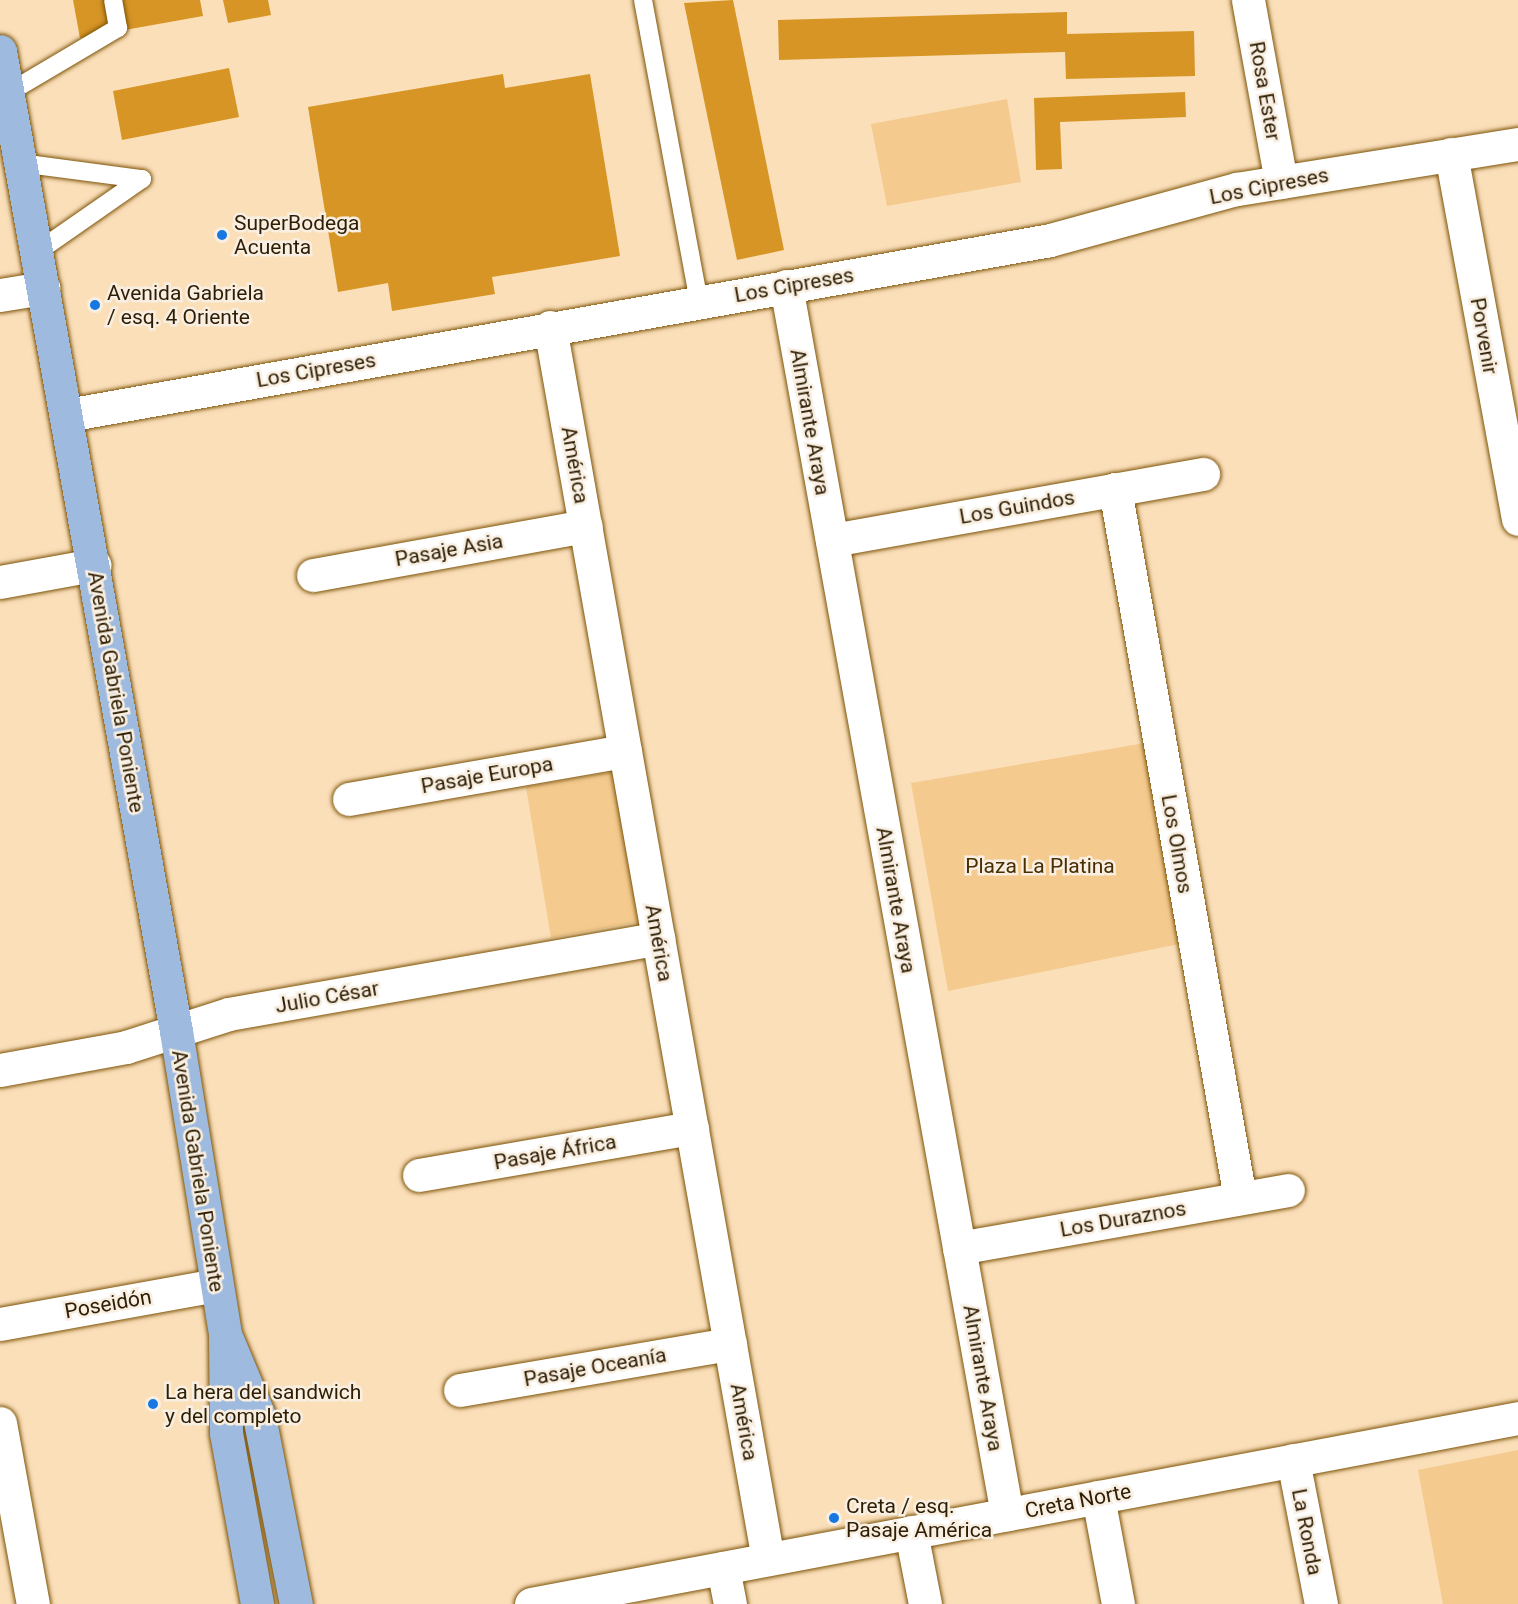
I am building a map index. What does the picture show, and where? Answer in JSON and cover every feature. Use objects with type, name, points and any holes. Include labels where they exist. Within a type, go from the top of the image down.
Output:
[{"type":"main road","name":"Avenida Gabriela Poniente","points":[[0,51],[176,1031],[225,1335],[226,1433],[257,1604]]},
{"type":"main road","name":"Avenida Gabriela Poniente","points":[[225,1335],[259,1416],[296,1604]]},
{"type":"street","name":"Rosa Ester","points":[[1248,0],[1281,182]]},
{"type":"street","name":"Los Cipreses","points":[[67,415],[550,327],[1050,240],[1118,226],[1217,194],[1518,144]]},
{"type":"street","name":"Porvenir","points":[[1450,154],[1518,519]]},
{"type":"street","name":"Almirante Araya","points":[[786,286],[1007,1514]]},
{"type":"street","points":[[0,295],[43,288]]},
{"type":"street","name":"América","points":[[550,327],[768,1559]]},
{"type":"street","name":"Los Guindos","points":[[832,540],[1203,474]]},
{"type":"street","name":"Los Olmos","points":[[1115,489],[1240,1198]]},
{"type":"street","name":"Pasaje Asia","points":[[313,575],[586,526]]},
{"type":"street","points":[[0,582],[94,565]]},
{"type":"street","name":"Pasaje Europa","points":[[349,799],[625,751]]},
{"type":"street","name":"Julio César","points":[[0,1070],[126,1047],[229,1014],[658,938]]},
{"type":"street","name":"Pasaje África","points":[[419,1175],[692,1128]]},
{"type":"street","name":"Los Duraznos","points":[[959,1248],[1288,1190]]},
{"type":"street","name":"Poseidón","points":[[0,1324],[216,1285]]},
{"type":"street","name":"Pasaje Oceanía","points":[[460,1390],[730,1344]]},
{"type":"street","name":"Creta Norte","points":[[534,1604],[1518,1418]]},
{"type":"street","points":[[0,1423],[33,1604]]},
{"type":"street","name":"La Ronda","points":[[1293,1460],[1321,1604]]},
{"type":"street","points":[[1098,1497],[1118,1604]]},
{"type":"street","points":[[911,1532],[925,1604]]},
{"type":"street","points":[[723,1568],[730,1604]]},
{"type":"lane","points":[[8,93],[118,28],[113,0]]},
{"type":"lane","points":[[643,0],[699,301]]},
{"type":"lane","points":[[20,163],[142,179],[37,252]]},
{"type":"green space","points":[[1007,99],[1021,182],[887,206],[871,124]]},
{"type":"green space","name":"Plaza La Platina","points":[[1145,743],[1179,944],[948,991],[911,783]]},
{"type":"green space","points":[[618,771],[643,921],[551,938],[526,787]]},
{"type":"green space","points":[[1518,1450],[1518,1604],[1443,1604],[1418,1470]]},
{"type":"building","points":[[73,0],[200,0],[203,16],[80,38]]},
{"type":"building","points":[[223,0],[268,0],[271,15],[228,23]]},
{"type":"building","points":[[733,0],[784,250],[737,260],[684,3]]},
{"type":"building","points":[[1067,12],[1067,34],[1194,31],[1195,76],[1066,79],[1065,52],[779,60],[778,20]]},
{"type":"building","points":[[229,68],[239,117],[122,140],[113,91]]},
{"type":"building","points":[[503,74],[505,88],[590,74],[620,256],[492,277],[495,294],[392,311],[388,283],[338,292],[308,107]]},
{"type":"building","points":[[1185,92],[1186,117],[1060,122],[1062,169],[1036,170],[1034,98]]},
{"type":"place","name":"SuperBodega Acuenta","points":[[222,235]]},
{"type":"place","name":"Avenida Gabriela / esq. 4 Oriente","points":[[95,305]]},
{"type":"place","name":"La hera del sandwich y del completo","points":[[153,1404]]},
{"type":"place","name":"Creta / esq. Pasaje América","points":[[834,1518]]}]
